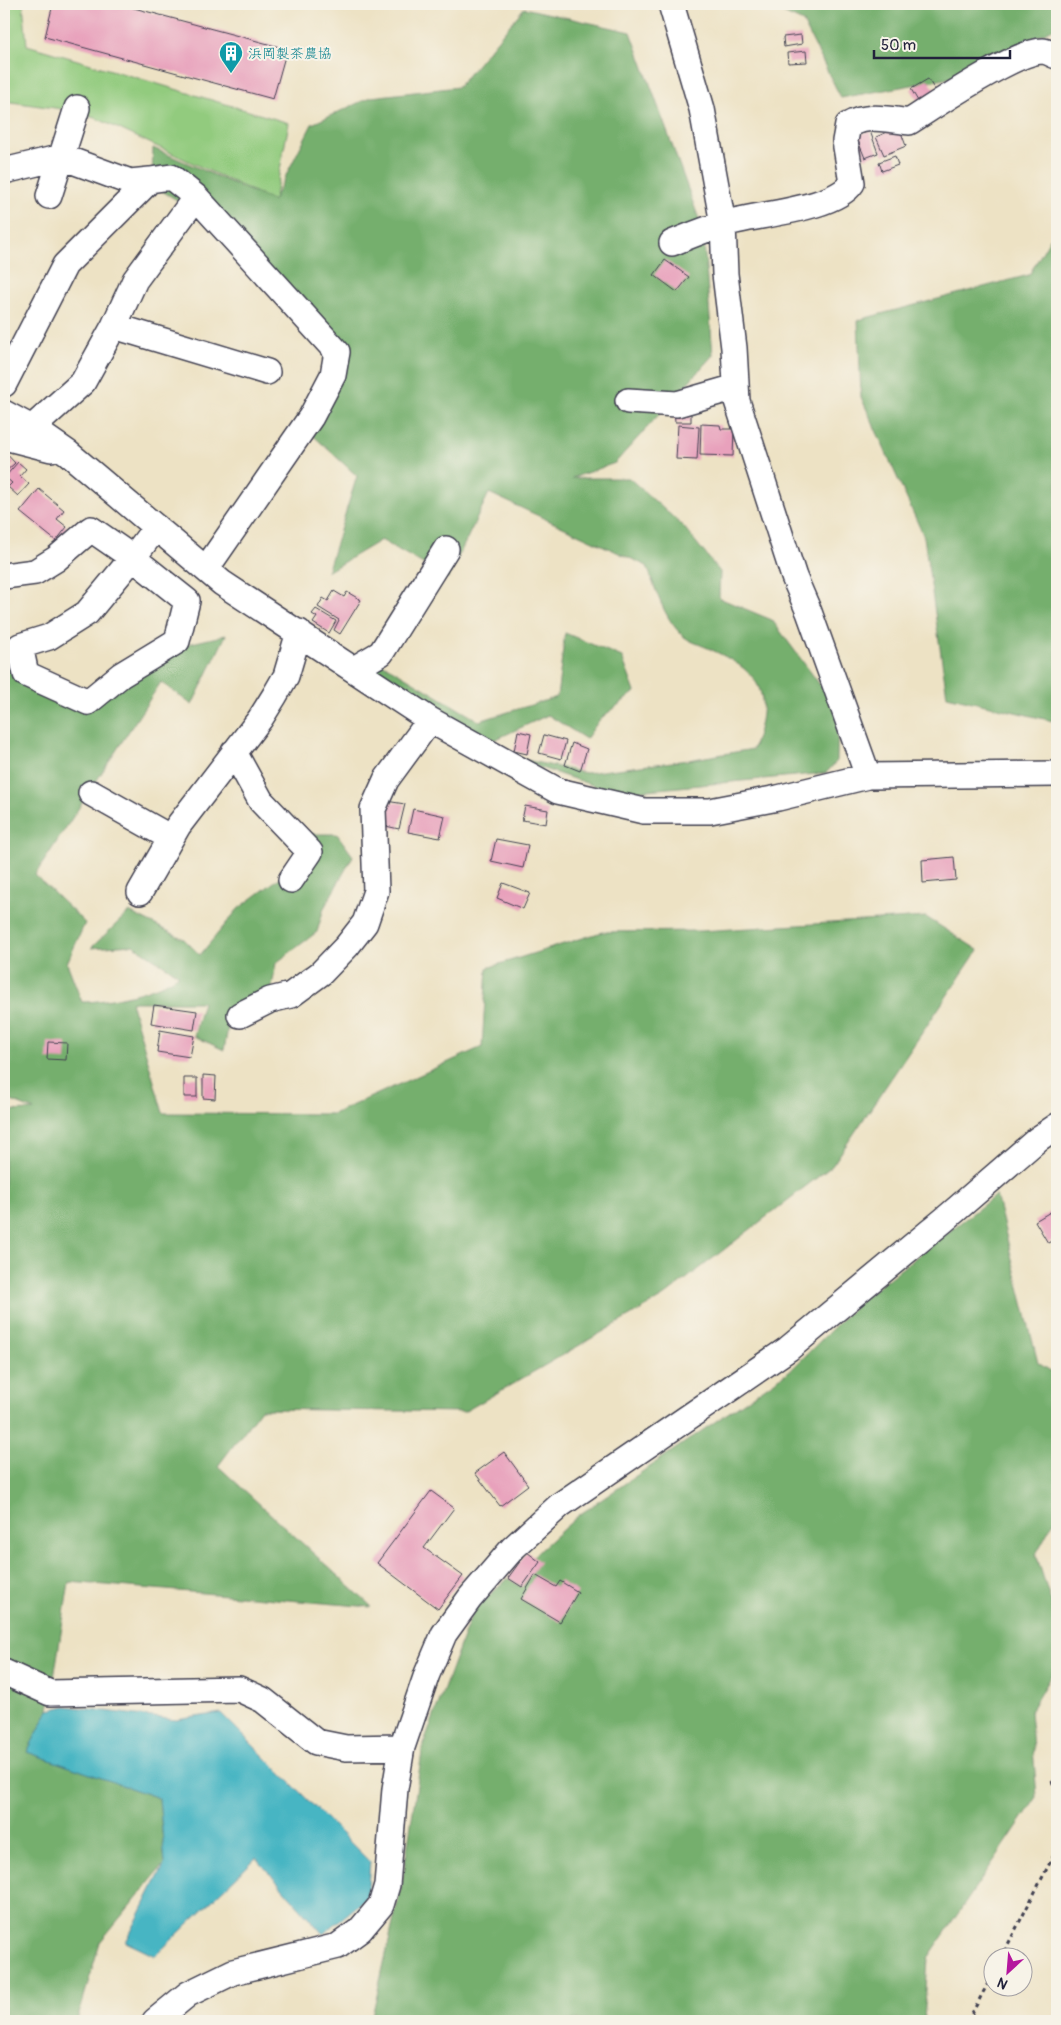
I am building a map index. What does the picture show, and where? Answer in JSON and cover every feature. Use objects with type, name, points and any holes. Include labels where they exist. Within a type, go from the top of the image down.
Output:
[{"type":"street","points":[[671,4],[702,109],[723,224],[725,274],[734,348],[736,400],[794,577],[809,612],[868,776]]},
{"type":"street","points":[[672,243],[723,224],[818,204],[846,191],[852,183],[845,141],[848,125],[859,118],[878,118],[908,122],[969,83],[1020,58],[1043,51],[1057,56]]},
{"type":"street","points":[[50,196],[77,108]]},
{"type":"street","points":[[4,171],[62,157],[130,182],[171,177],[196,197],[336,352],[333,375],[312,417],[204,567],[178,594]]},
{"type":"street","points":[[7,372],[65,265],[150,180]]},
{"type":"street","points":[[32,428],[83,382],[114,326],[135,280],[196,197]]},
{"type":"street","points":[[114,326],[267,372]]},
{"type":"street","points":[[628,401],[677,404],[736,387]]},
{"type":"street","points":[[4,413],[32,428],[68,453],[222,583],[430,720],[558,791],[644,811],[710,812],[868,776],[1057,774]]},
{"type":"street","points":[[4,437],[68,453]]},
{"type":"street","points":[[4,576],[34,572],[56,559],[91,529],[133,558],[187,601],[177,641],[121,675],[88,702],[26,674],[12,646],[48,637],[87,613],[133,558],[156,527]]},
{"type":"street","points":[[354,669],[381,653],[446,550]]},
{"type":"street","points":[[140,892],[171,838],[260,719],[286,676],[299,632]]},
{"type":"street","points":[[240,1015],[270,1000],[291,995],[321,973],[347,946],[365,923],[376,890],[373,809],[386,780],[430,720]]},
{"type":"street","points":[[234,752],[260,801],[310,852],[290,880]]},
{"type":"street","points":[[91,793],[171,838]]},
{"type":"street","points":[[155,2021],[188,1994],[233,1972],[338,1946],[360,1930],[381,1905],[387,1885],[395,1789],[402,1747],[427,1674],[444,1634],[470,1598],[513,1548],[560,1505],[788,1349],[1057,1126]]},
{"type":"street","points":[[4,1672],[50,1693],[239,1689],[263,1700],[316,1742],[346,1748],[402,1747]]},
{"type":"path","points":[[1057,1774],[1052,1780],[1057,1797]]},
{"type":"path","points":[[1006,1948],[1057,1848]]},
{"type":"path","points":[[982,2021],[970,2017],[984,1991]]},
{"type":"green space","points":[[4,4],[23,4],[27,45],[289,123],[274,201],[98,119],[69,110],[4,101]]},
{"type":"green space","points":[[769,4],[1057,4],[1057,27],[950,78],[841,98],[803,22],[770,7]]},
{"type":"green space","points":[[524,8],[631,32],[703,230],[713,355],[615,463],[572,478],[629,478],[683,526],[720,572],[719,598],[772,620],[838,709],[837,761],[826,773],[616,793],[502,755],[586,773],[688,760],[753,749],[762,714],[762,700],[759,688],[753,678],[743,668],[681,634],[669,619],[647,566],[489,493],[448,578],[381,540],[327,572],[357,476],[306,429],[342,358],[207,218],[152,185],[153,148],[273,201],[312,124],[371,97],[458,87]]},
{"type":"green space","points":[[1057,227],[1057,722],[947,696],[924,537],[861,397],[858,320],[1029,275]]},
{"type":"green space","points":[[565,633],[622,657],[635,692],[600,719],[586,739],[548,715],[492,741],[435,715],[377,674],[380,662],[479,721],[557,697]]},
{"type":"green space","points":[[226,635],[192,705],[161,682],[35,875],[85,923],[67,963],[82,1002],[119,998],[146,991],[179,975],[133,945],[91,948],[129,912],[184,939],[200,955],[238,909],[309,856],[303,834],[337,834],[353,856],[324,908],[317,932],[276,963],[270,1000],[232,1006],[224,1050],[194,1036],[203,1002],[131,1002],[163,1113],[333,1114],[482,1047],[487,968],[602,932],[701,931],[926,917],[978,950],[832,1166],[663,1297],[464,1412],[261,1409],[218,1466],[372,1607],[69,1582],[49,1710],[27,1752],[159,1798],[165,1863],[100,1942],[77,2021],[4,2021],[4,1111],[34,1110],[4,1098],[4,657],[27,657],[35,677],[93,700],[162,650]]},
{"type":"green space","points":[[996,1195],[1038,1363],[1057,1375],[1057,1515],[1036,1554],[1057,1621],[1057,1665],[1030,1711],[1037,1797],[928,1958],[924,2021],[371,2021],[402,1883],[423,1746],[473,1610],[579,1515],[792,1369],[861,1300]]},
{"type":"water","points":[[66,1706],[176,1720],[221,1713],[370,1862],[367,1898],[323,1934],[256,1858],[155,1956],[126,1942],[165,1863],[159,1798],[27,1752],[49,1710]]},
{"type":"building","name":"浜岡製茶農協","points":[[53,4],[119,4],[287,49],[273,99],[45,37]]},
{"type":"building","points":[[801,35],[802,44],[784,47],[783,37]]},
{"type":"building","points":[[806,51],[807,62],[788,63],[787,53]]},
{"type":"building","points":[[928,79],[940,98],[922,108],[911,89]]},
{"type":"building","points":[[899,127],[906,146],[884,155],[876,137]]},
{"type":"building","points":[[870,131],[878,153],[865,158],[856,136]]},
{"type":"building","points":[[895,156],[898,165],[882,171],[879,162]]},
{"type":"building","points":[[665,260],[689,277],[677,292],[654,275]]},
{"type":"building","points":[[691,408],[691,422],[675,422],[674,409]]},
{"type":"building","points":[[701,424],[720,425],[721,429],[734,429],[733,456],[700,455]]},
{"type":"building","points":[[678,425],[699,427],[697,460],[676,459]]},
{"type":"building","points":[[4,451],[15,463],[4,473]]},
{"type":"building","points":[[18,462],[26,469],[20,476],[29,484],[18,496],[8,487],[12,483],[5,477]]},
{"type":"building","points":[[39,489],[64,510],[57,519],[67,527],[56,541],[20,512]]},
{"type":"building","points":[[334,591],[344,597],[347,592],[361,600],[340,634],[334,630],[339,620],[318,607],[323,598],[328,601]]},
{"type":"building","points":[[316,609],[336,621],[329,633],[313,623],[317,617],[312,614]]},
{"type":"building","points":[[518,731],[531,734],[527,754],[514,751]]},
{"type":"building","points":[[544,735],[566,741],[561,759],[539,753]]},
{"type":"building","points":[[572,743],[587,749],[580,771],[565,765]]},
{"type":"building","points":[[386,801],[405,804],[399,829],[381,825]]},
{"type":"building","points":[[525,806],[548,810],[546,824],[522,820]]},
{"type":"building","points":[[413,809],[445,816],[440,838],[408,832]]},
{"type":"building","points":[[496,839],[528,845],[523,868],[491,861]]},
{"type":"building","points":[[954,857],[956,880],[923,883],[922,860]]},
{"type":"building","points":[[503,883],[530,893],[523,909],[497,898]]},
{"type":"building","points":[[154,1005],[197,1011],[194,1030],[151,1023]]},
{"type":"building","points":[[160,1030],[194,1036],[190,1057],[157,1052]]},
{"type":"building","points":[[48,1042],[67,1043],[66,1060],[47,1059]]},
{"type":"building","points":[[203,1075],[216,1076],[215,1099],[203,1098]]},
{"type":"building","points":[[184,1078],[197,1078],[197,1097],[184,1097]]},
{"type":"building","points":[[1052,1211],[1057,1221],[1057,1238],[1048,1243],[1035,1221]]},
{"type":"building","points":[[504,1452],[528,1485],[500,1506],[475,1473]]},
{"type":"building","points":[[431,1491],[454,1508],[424,1548],[463,1576],[438,1609],[377,1563]]},
{"type":"building","points":[[527,1552],[540,1562],[522,1587],[508,1578]]},
{"type":"building","points":[[535,1575],[556,1587],[560,1581],[578,1592],[560,1622],[521,1599]]},
{"type":"place","name":"浜岡製茶農協","points":[[231,74]]}]
